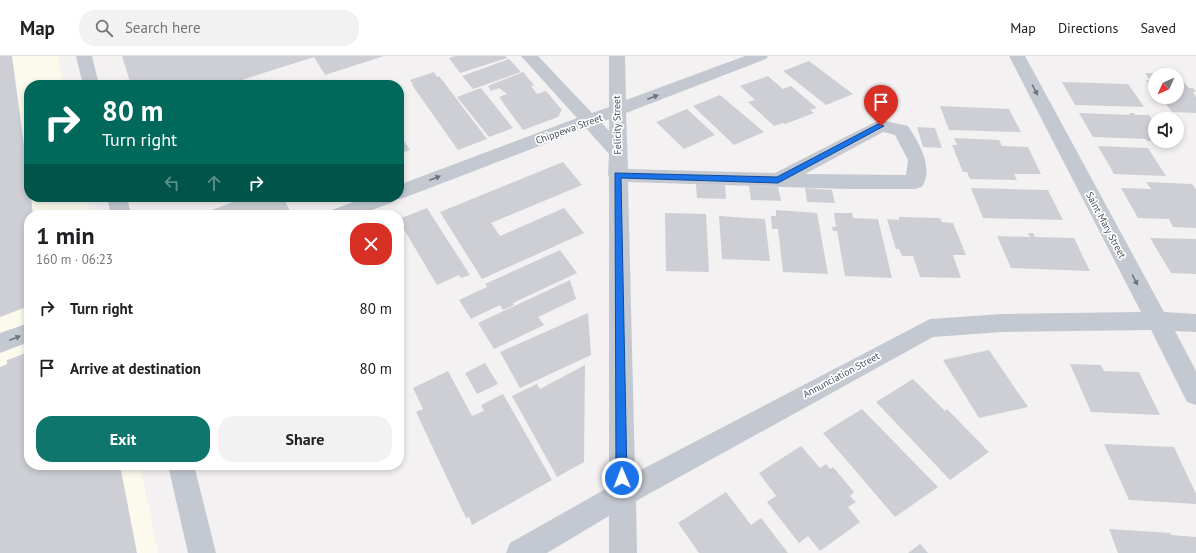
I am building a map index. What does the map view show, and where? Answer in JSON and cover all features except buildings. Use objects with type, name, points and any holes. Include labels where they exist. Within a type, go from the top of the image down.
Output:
[{"type":"street","points":[[84,56],[90,80]]},
{"type":"street","points":[[529,56],[618,152]]},
{"type":"street","name":"Felicity Street","points":[[617,56],[617,175],[623,553]]},
{"type":"street","name":"Chippewa Street","points":[[404,190],[760,56]]},
{"type":"street","name":"Saint Mary Street","points":[[1017,56],[1196,394]]},
{"type":"street","points":[[617,175],[778,180],[915,182],[917,160],[902,130],[881,126],[778,180]]},
{"type":"street","points":[[352,210],[373,202]]},
{"type":"street","name":"Annunciation Street","points":[[520,553],[622,494],[930,328],[1002,323],[1157,321],[1196,323]]},
{"type":"street","points":[[0,343],[24,334]]},
{"type":"street","points":[[182,470],[202,553]]},
{"type":"shaded area","points":[[0,56],[58,56],[63,80],[24,80],[24,202],[88,202],[90,210],[24,210],[24,470],[141,470],[158,553],[0,553]]},
{"type":"route","points":[[622,478],[617,175],[778,180],[844,144],[881,126]]}]
